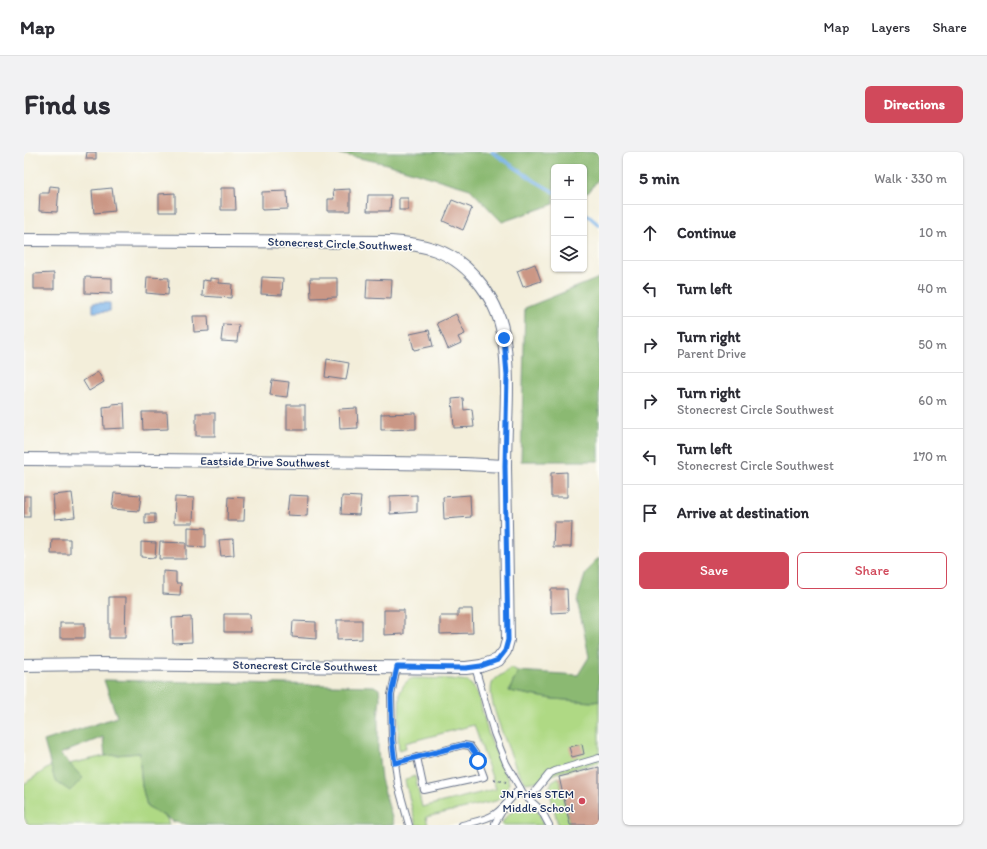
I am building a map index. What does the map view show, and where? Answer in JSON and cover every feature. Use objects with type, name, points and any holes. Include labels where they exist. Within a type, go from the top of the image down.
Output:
[{"type":"street","name":"Stonecrest Circle Southwest","points":[[24,240],[391,242],[411,244],[436,250],[457,261],[476,278],[484,289],[497,312],[504,338],[507,375],[505,466],[508,640],[505,651],[498,660],[475,667],[98,664],[24,665]]},
{"type":"street","name":"Eastside Drive Southwest","points":[[24,459],[464,464],[505,466]]},
{"type":"lane","points":[[397,667],[391,695],[392,740],[398,785],[409,825]]},
{"type":"lane","points":[[475,667],[494,733],[506,763],[524,795],[541,810],[549,825]]},
{"type":"lane","points":[[395,763],[463,745],[470,746],[475,753],[484,777],[424,790],[417,758]]},
{"type":"lane","points":[[527,798],[536,790],[549,774],[599,758]]},
{"type":"lane","points":[[495,825],[505,806],[520,788]]},
{"type":"lane","points":[[462,825],[485,819],[495,814],[505,806]]},
{"type":"path","points":[[493,779],[509,782]]},
{"type":"green space","points":[[330,152],[599,152],[599,178],[587,193],[587,164],[551,164],[551,205],[502,222],[470,189],[383,163]]},
{"type":"green space","points":[[599,278],[599,461],[521,461],[525,308]]},
{"type":"green space","points":[[599,558],[599,701],[593,702],[553,699],[509,691],[518,671],[578,675],[589,657],[577,601],[585,575]]},
{"type":"green space","points":[[510,667],[518,671],[509,691],[553,699],[593,702],[599,701],[599,763],[556,773],[549,779],[526,783],[515,765],[497,717],[492,699],[491,691],[493,681],[506,672]]},
{"type":"green space","points":[[413,678],[468,681],[475,689],[478,694],[489,736],[509,782],[507,791],[499,799],[496,801],[426,817],[428,825],[416,825],[405,781],[406,779],[415,776],[422,807],[496,789],[474,725],[405,743],[406,748],[399,750],[398,736],[400,693],[408,680]]},
{"type":"green space","points":[[104,680],[374,686],[379,689],[380,698],[378,718],[378,751],[381,779],[394,825],[190,825],[174,822],[147,806],[142,786],[139,753],[105,756],[103,737],[60,754],[83,778],[70,791],[55,781],[44,741],[117,717]]},
{"type":"green space","points":[[139,753],[142,786],[147,806],[167,818],[169,825],[28,825],[24,817],[24,784],[51,766],[55,781],[83,778],[69,764],[105,756]]},
{"type":"green space","points":[[559,777],[570,825],[558,825],[549,789],[552,781]]},
{"type":"green space","points":[[525,806],[533,808],[538,812],[543,825],[502,825],[503,821],[508,815]]},
{"type":"water","points":[[93,303],[110,303],[110,311],[93,312]]},
{"type":"building","points":[[87,152],[96,152],[96,159],[86,159]]},
{"type":"building","points":[[50,186],[59,187],[57,212],[39,211],[40,193],[49,193]]},
{"type":"building","points":[[112,188],[115,211],[94,213],[92,190]]},
{"type":"building","points":[[221,188],[235,188],[236,210],[221,210]]},
{"type":"building","points":[[350,189],[350,211],[328,211],[328,199],[334,199],[333,190]]},
{"type":"building","points":[[287,191],[288,209],[262,210],[262,192]]},
{"type":"building","points":[[175,193],[175,212],[159,212],[159,194]]},
{"type":"building","points":[[368,195],[391,195],[390,211],[367,211]]},
{"type":"building","points":[[399,198],[408,198],[408,210],[399,210]]},
{"type":"building","points":[[452,200],[472,208],[463,230],[443,221]]},
{"type":"building","points":[[535,264],[541,281],[523,287],[517,271]]},
{"type":"building","points":[[54,273],[54,289],[34,289],[34,274]]},
{"type":"building","points":[[85,277],[112,278],[112,294],[85,293]]},
{"type":"building","points":[[147,277],[169,278],[168,295],[146,293]]},
{"type":"building","points":[[262,277],[283,278],[282,295],[261,294]]},
{"type":"building","points":[[210,278],[219,279],[219,283],[232,284],[231,298],[202,296],[203,280],[210,281]]},
{"type":"building","points":[[310,278],[337,278],[337,297],[311,298]]},
{"type":"building","points":[[367,279],[392,280],[391,299],[366,298]]},
{"type":"building","points":[[456,314],[465,334],[458,337],[461,343],[448,349],[437,323]]},
{"type":"building","points":[[193,316],[208,316],[209,331],[194,332]]},
{"type":"building","points":[[223,324],[239,325],[237,342],[221,341]]},
{"type":"building","points":[[429,330],[433,346],[414,350],[410,334]]},
{"type":"building","points":[[327,359],[349,363],[346,380],[325,377]]},
{"type":"building","points":[[98,372],[104,382],[89,391],[83,381]]},
{"type":"building","points":[[272,380],[289,382],[287,397],[270,395]]},
{"type":"building","points":[[463,398],[464,410],[472,409],[474,427],[454,428],[452,399]]},
{"type":"building","points":[[124,403],[125,428],[104,429],[103,407],[112,406],[112,404]]},
{"type":"building","points":[[287,405],[305,405],[305,430],[287,430]]},
{"type":"building","points":[[357,408],[358,428],[340,429],[339,409]]},
{"type":"building","points":[[142,412],[167,412],[168,429],[143,430]]},
{"type":"building","points":[[196,413],[215,413],[215,436],[196,436]]},
{"type":"building","points":[[416,413],[416,429],[381,430],[381,414]]},
{"type":"building","points":[[567,472],[567,497],[551,497],[551,473]]},
{"type":"building","points":[[72,493],[75,517],[55,519],[53,495]]},
{"type":"building","points":[[114,493],[141,495],[139,511],[112,509]]},
{"type":"building","points":[[289,495],[308,496],[307,516],[287,515]]},
{"type":"building","points":[[417,495],[417,512],[390,514],[390,496]]},
{"type":"building","points":[[470,495],[471,517],[444,519],[443,497]]},
{"type":"building","points":[[24,496],[30,496],[30,517],[24,517]]},
{"type":"building","points":[[342,496],[361,497],[359,515],[341,514]]},
{"type":"building","points":[[175,497],[194,498],[193,523],[174,523]]},
{"type":"building","points":[[228,497],[245,498],[244,521],[227,521]]},
{"type":"building","points":[[145,514],[155,514],[155,523],[145,524]]},
{"type":"building","points":[[554,522],[572,522],[571,547],[553,547]]},
{"type":"building","points":[[188,527],[206,528],[206,547],[188,546]]},
{"type":"building","points":[[52,539],[70,539],[70,554],[51,554]]},
{"type":"building","points":[[233,539],[234,555],[221,556],[219,540]]},
{"type":"building","points":[[141,542],[156,543],[155,558],[141,557]]},
{"type":"building","points":[[160,542],[186,543],[186,559],[159,559]]},
{"type":"building","points":[[163,571],[176,572],[176,583],[181,583],[180,595],[163,594]]},
{"type":"building","points":[[551,589],[567,589],[568,612],[551,613]]},
{"type":"building","points":[[109,597],[126,597],[125,638],[109,638]]},
{"type":"building","points":[[458,609],[472,609],[473,633],[440,634],[440,616],[458,616]]},
{"type":"building","points":[[384,610],[404,610],[404,634],[384,635]]},
{"type":"building","points":[[224,614],[250,614],[251,632],[224,632]]},
{"type":"building","points":[[191,617],[192,642],[173,643],[172,618]]},
{"type":"building","points":[[337,620],[362,620],[362,639],[337,640]]},
{"type":"building","points":[[293,621],[316,622],[316,639],[292,637]]},
{"type":"building","points":[[60,623],[85,623],[85,638],[60,638]]},
{"type":"building","points":[[582,744],[584,754],[572,757],[569,747]]},
{"type":"building","name":"JN Fries STEM Middle School","points":[[599,767],[599,825],[570,825],[559,777]]},
{"type":"waterway","points":[[492,152],[551,190]]},
{"type":"waterway","points":[[587,215],[599,225]]},
{"type":"place","name":"JN Fries STEM Middle School","points":[[582,801]]},
{"type":"route","points":[[478,761],[470,746],[463,745],[395,763],[392,740],[391,695],[397,667],[466,668],[481,666],[498,660],[505,651],[508,640],[505,466],[507,375],[504,338]]}]
